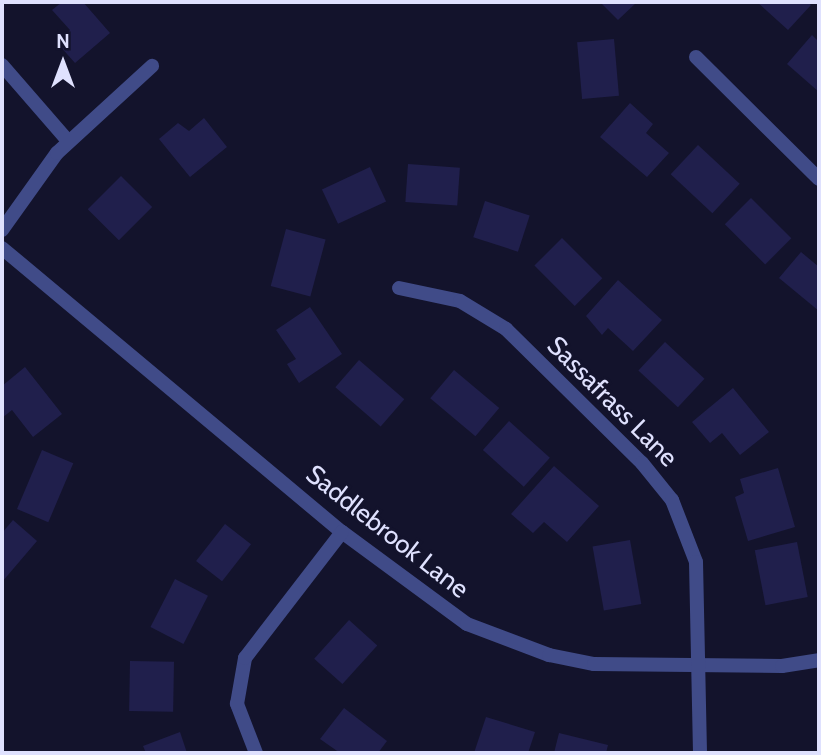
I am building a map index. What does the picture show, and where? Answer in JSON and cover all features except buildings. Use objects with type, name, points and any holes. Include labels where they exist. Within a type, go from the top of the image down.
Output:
[{"type":"street","points":[[696,57],[819,178]]},
{"type":"street","points":[[2,65],[68,141]]},
{"type":"street","points":[[2,230],[68,141],[152,66]]},
{"type":"street","name":"Saddlebrook Lane","points":[[2,248],[432,604],[505,641],[594,664],[693,668],[819,660]]},
{"type":"street","name":"Sassafrass Lane","points":[[400,288],[460,301],[489,317],[659,481],[682,520],[695,562],[693,668],[700,753]]},
{"type":"street","points":[[256,753],[237,704],[245,658],[342,532]]}]
